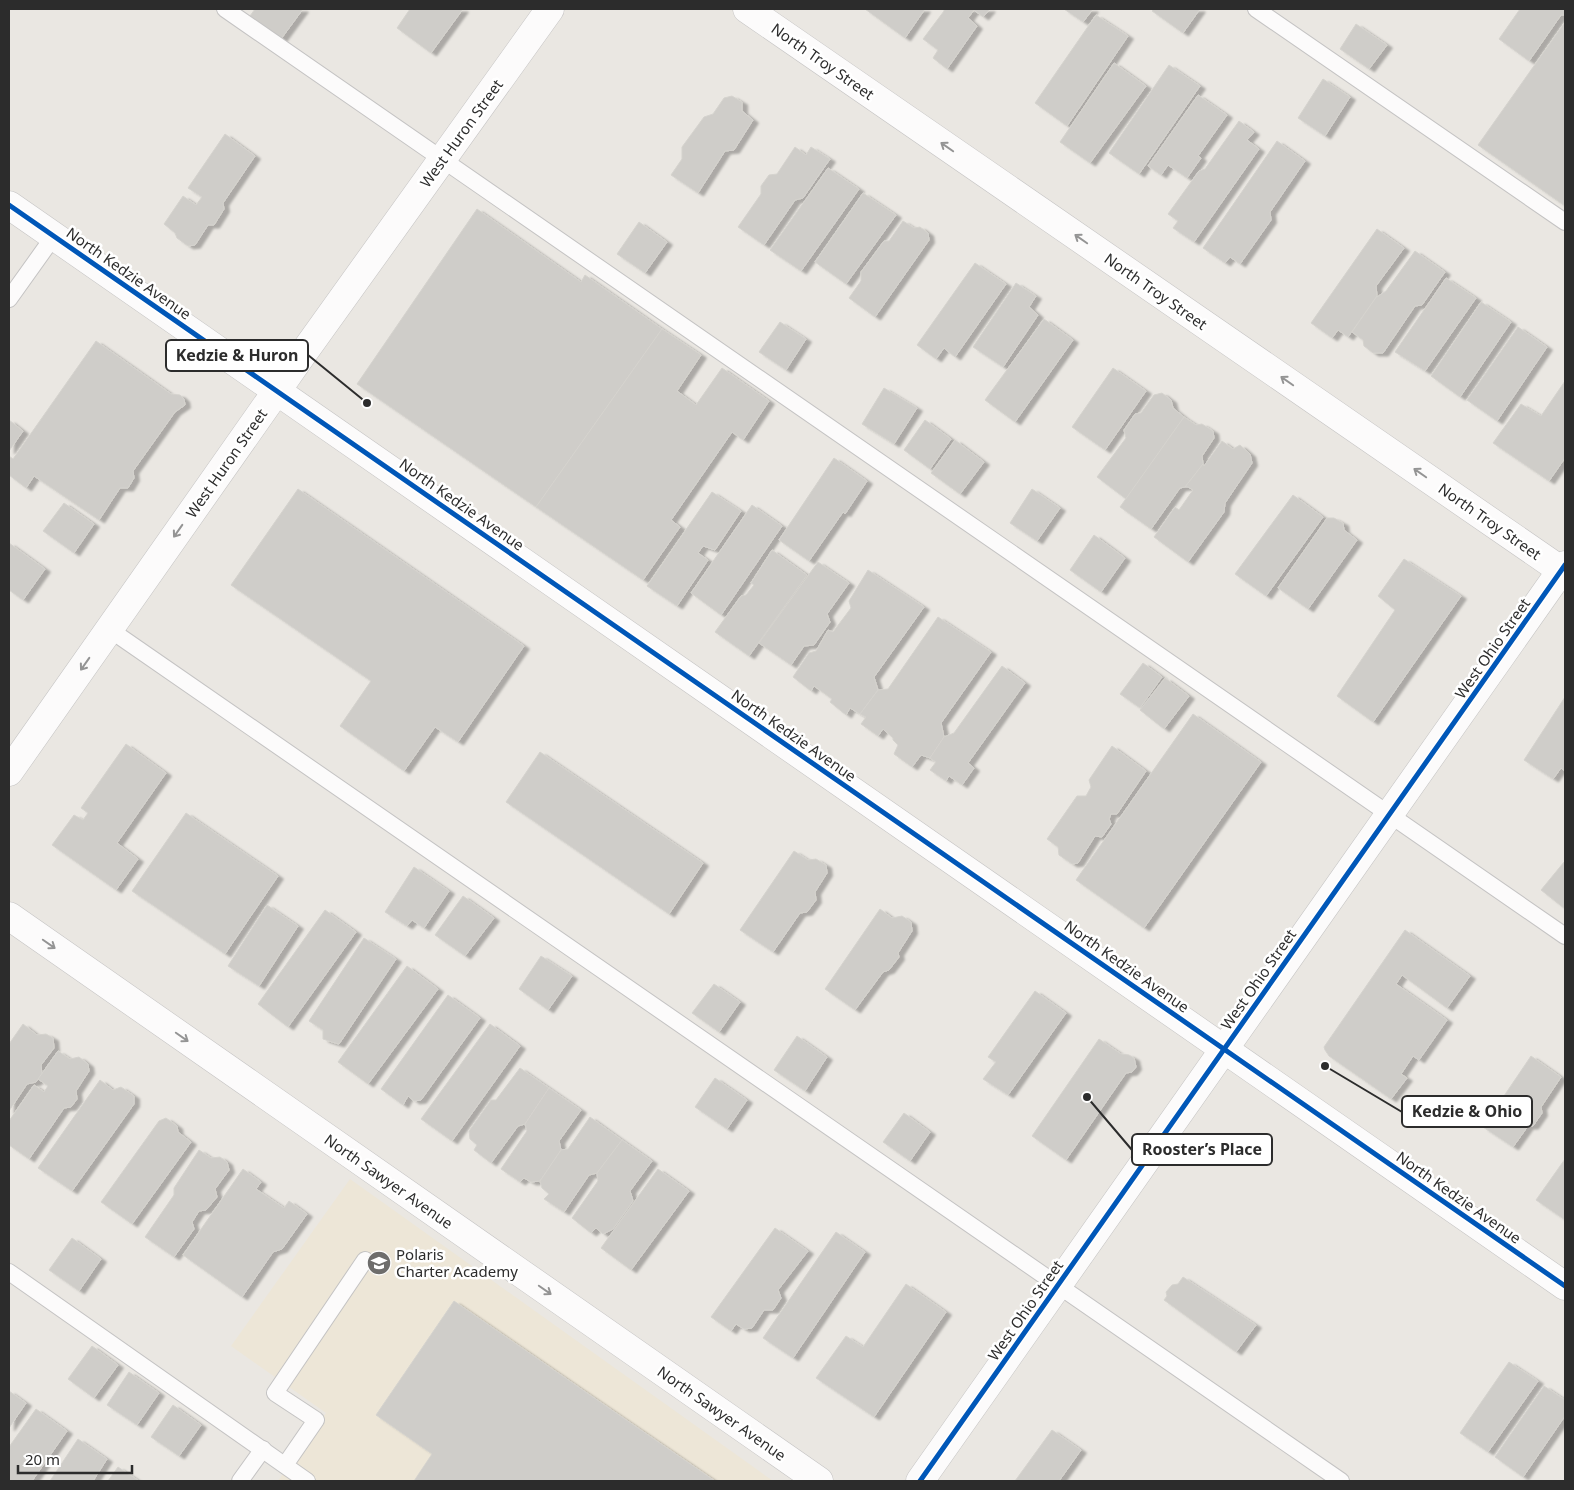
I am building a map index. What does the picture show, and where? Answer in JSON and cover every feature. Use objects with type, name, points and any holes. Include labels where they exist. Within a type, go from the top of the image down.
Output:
[{"type":"street","name":"West Huron Street","points":[[9,772],[277,391],[550,9]]},
{"type":"street","name":"North Troy Street","points":[[747,9],[1564,569]]},
{"type":"street","name":"North Kedzie Avenue","points":[[9,205],[1565,1286]]},
{"type":"street","name":"West Ohio Street","points":[[920,1481],[1564,569]]},
{"type":"street","name":"North Sawyer Avenue","points":[[9,916],[820,1481]]},
{"type":"lane","points":[[225,9],[1565,936]]},
{"type":"lane","points":[[1256,9],[1565,222]]},
{"type":"lane","points":[[9,299],[54,236]]},
{"type":"lane","points":[[109,629],[1341,1481]]},
{"type":"lane","points":[[286,1465],[316,1420],[275,1393],[365,1260]]},
{"type":"lane","points":[[9,1272],[307,1481]]},
{"type":"lane","points":[[240,1481],[263,1449]]},
{"type":"shaded area","name":"Polaris Charter Academy","points":[[350,1179],[773,1481],[278,1481],[326,1413],[231,1346]]},
{"type":"building","points":[[255,9],[303,9],[281,39],[250,16]]},
{"type":"building","points":[[410,9],[463,9],[431,53],[397,28]]},
{"type":"building","points":[[865,9],[925,9],[905,38]]},
{"type":"building","points":[[944,9],[990,9],[983,17],[974,10],[968,18],[977,26],[947,69],[933,58],[938,50],[923,39]]},
{"type":"building","points":[[1064,9],[1093,9],[1083,22]]},
{"type":"building","points":[[1154,9],[1200,9],[1183,33],[1152,11]]},
{"type":"building","points":[[1520,9],[1565,9],[1565,15],[1561,15],[1529,61],[1499,39]]},
{"type":"building","points":[[1096,15],[1128,36],[1067,126],[1035,103]]},
{"type":"building","points":[[1565,22],[1565,206],[1478,145]]},
{"type":"building","points":[[1356,24],[1387,45],[1369,69],[1340,49]]},
{"type":"building","points":[[1114,63],[1146,86],[1090,163],[1060,142]]},
{"type":"building","points":[[1169,65],[1200,86],[1139,174],[1109,153]]},
{"type":"building","points":[[1323,79],[1350,97],[1325,136],[1298,118]]},
{"type":"building","points":[[1198,95],[1227,115],[1198,156],[1201,158],[1187,178],[1168,165],[1161,175],[1148,166]]},
{"type":"building","points":[[732,96],[742,102],[742,111],[753,120],[734,150],[725,151],[698,193],[671,175],[682,159],[682,147],[704,117],[713,114],[724,98]]},
{"type":"building","points":[[1239,121],[1254,132],[1247,140],[1259,149],[1194,242],[1173,228],[1178,221],[1168,214],[1199,171],[1205,169]]},
{"type":"building","points":[[225,134],[255,156],[223,203],[224,209],[214,225],[208,225],[195,245],[188,246],[177,238],[175,233],[164,224],[183,196],[196,205],[202,197],[188,188]]},
{"type":"building","points":[[1277,141],[1305,161],[1270,212],[1271,220],[1240,264],[1230,257],[1225,263],[1203,248]]},
{"type":"building","points":[[795,147],[806,155],[811,147],[830,159],[803,198],[795,200],[764,245],[738,227],[761,194],[761,186],[769,175],[777,174]]},
{"type":"building","points":[[828,168],[859,189],[801,271],[770,250]]},
{"type":"building","points":[[863,193],[896,215],[846,284],[815,262]]},
{"type":"building","points":[[477,209],[581,282],[585,275],[662,329],[536,507],[357,384]]},
{"type":"building","points":[[903,221],[914,228],[920,227],[928,233],[929,240],[875,317],[849,298],[861,281],[861,272],[884,241],[889,241]]},
{"type":"building","points":[[639,222],[667,242],[645,273],[617,254]]},
{"type":"building","points":[[1377,229],[1404,248],[1376,286],[1377,296],[1348,337],[1338,330],[1332,338],[1311,323]]},
{"type":"building","points":[[1415,251],[1445,272],[1422,305],[1415,306],[1383,353],[1373,353],[1364,346],[1363,340],[1352,332],[1377,296],[1386,291]]},
{"type":"building","points":[[975,263],[1006,284],[955,357],[944,348],[936,359],[917,345]]},
{"type":"building","points":[[1446,278],[1476,298],[1425,371],[1395,352]]},
{"type":"building","points":[[1016,283],[1036,296],[1029,307],[1038,315],[1003,367],[973,347]]},
{"type":"building","points":[[1481,302],[1511,322],[1460,397],[1431,376]]},
{"type":"building","points":[[1044,319],[1073,340],[1015,422],[985,400]]},
{"type":"building","points":[[780,322],[806,339],[786,370],[759,352]]},
{"type":"building","points":[[1518,327],[1547,347],[1497,421],[1467,400]]},
{"type":"building","points":[[662,329],[701,355],[677,391],[696,405],[722,368],[769,401],[743,440],[732,432],[671,520],[680,527],[643,580],[536,507]]},
{"type":"building","points":[[96,341],[171,394],[180,395],[184,399],[185,405],[175,412],[133,471],[134,478],[128,488],[120,488],[99,520],[34,476],[26,488],[9,475],[9,456],[13,459]]},
{"type":"building","points":[[1113,368],[1146,391],[1105,450],[1072,427]]},
{"type":"building","points":[[1565,381],[1565,458],[1549,481],[1493,443],[1521,404],[1541,416]]},
{"type":"building","points":[[884,388],[917,408],[894,444],[862,424]]},
{"type":"building","points":[[1162,393],[1171,400],[1173,408],[1184,417],[1126,499],[1097,477],[1126,438],[1124,430],[1135,414],[1141,413],[1154,395]]},
{"type":"building","points":[[1184,417],[1196,425],[1202,424],[1213,431],[1214,438],[1202,456],[1203,464],[1185,487],[1180,488],[1151,529],[1120,507]]},
{"type":"building","points":[[9,420],[23,431],[9,451]]},
{"type":"building","points":[[925,420],[951,439],[930,469],[904,450]]},
{"type":"building","points":[[955,440],[984,462],[960,494],[931,473]]},
{"type":"building","points":[[1222,441],[1233,449],[1240,445],[1250,454],[1252,463],[1225,503],[1224,512],[1188,562],[1154,537],[1175,507],[1179,510],[1193,490],[1185,487],[1203,464],[1204,466]]},
{"type":"building","points":[[834,458],[867,481],[845,514],[843,512],[809,561],[779,540]]},
{"type":"building","points":[[298,489],[524,646],[458,742],[435,727],[404,771],[340,726],[371,681],[231,585]]},
{"type":"building","points":[[1032,489],[1060,508],[1037,541],[1010,523]]},
{"type":"building","points":[[712,492],[741,511],[715,550],[703,546],[698,553],[708,560],[677,606],[647,586]]},
{"type":"building","points":[[1293,495],[1323,517],[1266,596],[1235,574]]},
{"type":"building","points":[[64,503],[94,524],[74,553],[43,531]]},
{"type":"building","points":[[752,505],[782,526],[721,615],[691,593]]},
{"type":"building","points":[[1327,518],[1334,518],[1343,523],[1344,530],[1357,540],[1308,609],[1278,588]]},
{"type":"building","points":[[1094,535],[1125,558],[1101,592],[1070,570]]},
{"type":"building","points":[[9,543],[45,569],[23,600],[9,590]]},
{"type":"building","points":[[772,550],[807,575],[749,656],[715,632],[741,596],[746,595],[754,585],[751,583]]},
{"type":"building","points":[[1404,559],[1461,596],[1373,722],[1337,696],[1395,610],[1378,596]]},
{"type":"building","points":[[818,562],[849,583],[827,614],[830,622],[814,645],[804,646],[791,665],[759,643]]},
{"type":"building","points":[[868,570],[924,607],[874,677],[878,690],[860,714],[850,708],[846,715],[830,702],[832,699],[814,686],[811,691],[793,677],[809,653],[816,651],[828,630],[833,632],[851,608],[849,601]]},
{"type":"building","points":[[938,617],[991,652],[941,723],[944,737],[930,758],[921,755],[912,767],[894,754],[898,745],[893,738],[883,729],[878,736],[861,724],[866,717],[860,714],[878,690],[888,689]]},
{"type":"building","points":[[1143,663],[1162,677],[1140,708],[1120,694]]},
{"type":"building","points":[[1002,666],[1025,683],[968,763],[974,768],[962,785],[949,776],[946,781],[930,770],[936,762],[930,758],[944,737],[954,733]]},
{"type":"building","points":[[1165,678],[1189,696],[1164,729],[1140,710]]},
{"type":"building","points":[[1565,697],[1565,771],[1561,768],[1553,779],[1524,760]]},
{"type":"building","points":[[1193,714],[1261,762],[1144,928],[1076,880]]},
{"type":"building","points":[[126,744],[166,773],[117,843],[138,859],[116,890],[52,845],[74,815],[83,820],[88,813],[81,808]]},
{"type":"building","points":[[1112,746],[1146,771],[1117,814],[1111,814],[1109,819],[1111,824],[1102,837],[1095,836],[1078,863],[1072,864],[1059,855],[1058,847],[1047,839],[1077,796],[1086,796],[1091,787],[1089,780]]},
{"type":"building","points":[[540,752],[703,863],[669,914],[506,802]]},
{"type":"building","points":[[186,813],[278,876],[225,954],[132,891]]},
{"type":"building","points":[[794,851],[808,860],[816,859],[826,865],[827,873],[815,892],[816,900],[807,912],[800,913],[773,952],[740,930]]},
{"type":"building","points":[[1565,862],[1565,909],[1541,890]]},
{"type":"building","points":[[414,867],[449,891],[424,928],[412,920],[407,926],[385,912]]},
{"type":"building","points":[[463,896],[494,918],[465,956],[435,935]]},
{"type":"building","points":[[267,905],[298,926],[259,986],[228,966]]},
{"type":"building","points":[[880,909],[892,918],[902,916],[911,922],[912,931],[898,953],[899,957],[889,970],[883,972],[855,1010],[825,989]]},
{"type":"building","points":[[325,910],[356,932],[288,1027],[258,1004]]},
{"type":"building","points":[[1405,930],[1470,976],[1447,1008],[1402,975],[1396,984],[1447,1020],[1419,1060],[1413,1056],[1401,1074],[1407,1078],[1391,1099],[1329,1056],[1324,1047]]},
{"type":"building","points":[[364,938],[396,959],[339,1044],[323,1039],[323,1030],[309,1021]]},
{"type":"building","points":[[541,956],[572,976],[548,1010],[519,989]]},
{"type":"building","points":[[407,966],[438,989],[368,1084],[338,1062]]},
{"type":"building","points":[[714,984],[740,1002],[719,1032],[692,1013]]},
{"type":"building","points":[[1035,991],[1066,1013],[1008,1095],[983,1079],[996,1062],[988,1057]]},
{"type":"building","points":[[448,995],[480,1018],[421,1100],[414,1101],[408,1096],[403,1105],[381,1089]]},
{"type":"building","points":[[23,1024],[37,1035],[46,1034],[53,1038],[54,1048],[41,1065],[42,1074],[36,1082],[27,1084],[9,1111],[9,1044]]},
{"type":"building","points":[[490,1024],[520,1046],[452,1141],[421,1119]]},
{"type":"building","points":[[797,1036],[827,1057],[805,1091],[774,1070]]},
{"type":"building","points":[[1099,1039],[1121,1054],[1134,1058],[1136,1067],[1132,1072],[1126,1073],[1066,1160],[1032,1136]]},
{"type":"building","points":[[58,1051],[70,1059],[79,1057],[88,1064],[89,1071],[76,1091],[77,1099],[71,1107],[64,1108],[29,1159],[9,1145],[9,1121],[34,1085],[44,1092],[48,1086],[38,1079]]},
{"type":"building","points":[[1531,1056],[1561,1077],[1541,1107],[1542,1113],[1533,1126],[1528,1126],[1513,1147],[1483,1127]]},
{"type":"building","points":[[520,1068],[549,1088],[525,1124],[518,1126],[491,1163],[474,1150],[477,1145],[470,1139],[469,1131],[491,1100],[496,1100]]},
{"type":"building","points":[[715,1078],[747,1100],[727,1129],[695,1107]]},
{"type":"building","points":[[100,1080],[113,1090],[121,1087],[134,1096],[134,1104],[72,1191],[38,1168]]},
{"type":"building","points":[[549,1088],[581,1110],[559,1141],[561,1150],[540,1181],[531,1182],[524,1178],[520,1182],[501,1169],[527,1131],[525,1124]]},
{"type":"building","points":[[904,1113],[930,1132],[910,1161],[883,1142]]},
{"type":"building","points":[[590,1117],[622,1140],[597,1173],[589,1175],[564,1212],[544,1199],[549,1194],[542,1188],[540,1181],[561,1150],[568,1149]]},
{"type":"building","points":[[166,1118],[177,1126],[178,1132],[191,1142],[132,1224],[101,1202],[159,1121]]},
{"type":"building","points":[[622,1140],[652,1161],[630,1191],[633,1201],[613,1229],[603,1234],[596,1228],[591,1233],[572,1218],[598,1181],[597,1173]]},
{"type":"building","points":[[199,1150],[211,1158],[220,1157],[227,1162],[229,1170],[215,1189],[217,1197],[206,1210],[199,1211],[192,1222],[194,1229],[174,1257],[145,1237],[174,1195],[174,1188]]},
{"type":"building","points":[[1565,1159],[1565,1220],[1536,1200]]},
{"type":"building","points":[[243,1169],[261,1182],[256,1189],[284,1208],[289,1201],[307,1214],[282,1249],[273,1252],[242,1297],[183,1255]]},
{"type":"building","points":[[658,1169],[689,1191],[631,1270],[601,1248]]},
{"type":"building","points":[[775,1228],[808,1251],[778,1290],[781,1298],[773,1310],[764,1310],[752,1328],[744,1329],[736,1324],[731,1331],[711,1317]]},
{"type":"building","points":[[836,1232],[865,1252],[793,1358],[763,1338]]},
{"type":"building","points":[[72,1238],[101,1259],[79,1291],[49,1270]]},
{"type":"building","points":[[1183,1277],[1256,1325],[1236,1352],[1164,1300],[1167,1296],[1166,1292],[1172,1285],[1178,1284]]},
{"type":"building","points":[[906,1284],[946,1312],[874,1417],[816,1378],[846,1336],[863,1347]]},
{"type":"building","points":[[454,1301],[715,1481],[414,1481],[432,1454],[376,1415]]},
{"type":"building","points":[[92,1346],[118,1365],[94,1398],[68,1379]]},
{"type":"building","points":[[1509,1362],[1538,1381],[1488,1452],[1460,1433]]},
{"type":"building","points":[[129,1372],[159,1393],[137,1425],[107,1405]]},
{"type":"building","points":[[1544,1386],[1565,1400],[1565,1416],[1523,1477],[1495,1457]]},
{"type":"building","points":[[9,1391],[26,1403],[9,1428]]},
{"type":"building","points":[[173,1405],[201,1425],[179,1456],[151,1437]]},
{"type":"building","points":[[36,1409],[67,1431],[32,1481],[9,1481],[9,1447]]},
{"type":"building","points":[[1052,1430],[1081,1450],[1059,1481],[1015,1481]]},
{"type":"building","points":[[78,1439],[107,1459],[93,1481],[50,1481]]},
{"type":"building","points":[[118,1467],[139,1481],[108,1481]]},
{"type":"cycle path","points":[[9,205],[1565,1286]]},
{"type":"cycle path","points":[[920,1481],[1565,565]]},
{"type":"place","name":"Kedzie & Huron","points":[[367,403]]},
{"type":"place","name":"Kedzie & Ohio","points":[[1325,1066]]},
{"type":"place","name":"Rooster’s Place","points":[[1087,1097]]},
{"type":"place","name":"Polaris Charter Academy","points":[[379,1263]]}]
